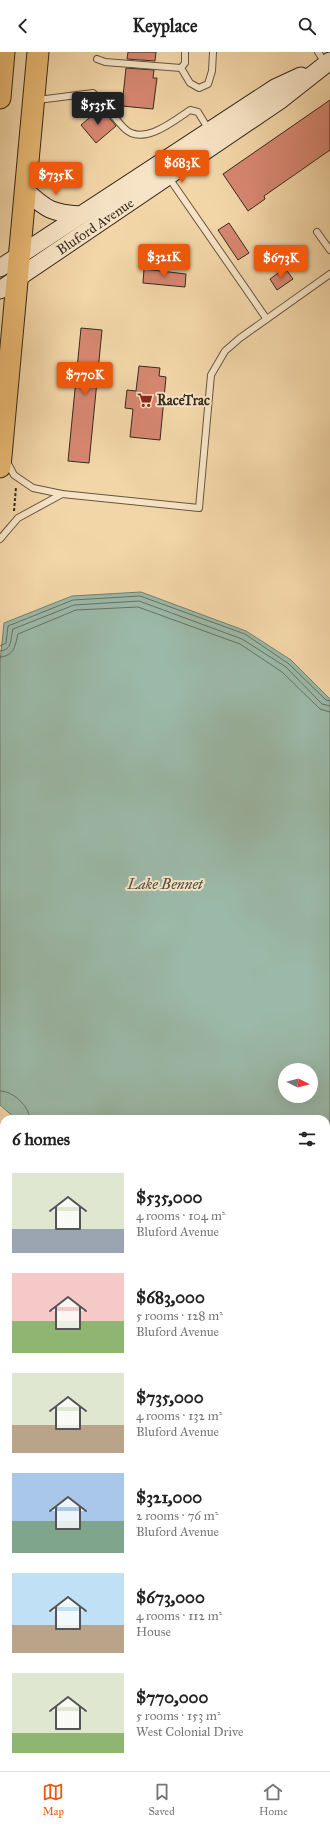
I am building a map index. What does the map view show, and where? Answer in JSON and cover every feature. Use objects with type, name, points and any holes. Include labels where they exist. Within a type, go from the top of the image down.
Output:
[{"type":"highway","points":[[0,98],[4,52]]},
{"type":"highway","points":[[1,460],[9,273],[20,254],[38,52]]},
{"type":"street","name":"Bluford Avenue","points":[[20,254],[275,88],[325,59]]},
{"type":"street","name":"Bluford Avenue","points":[[0,290],[9,273],[168,177],[280,101],[325,59]]},
{"type":"street","points":[[26,191],[44,207],[58,213],[80,215]]},
{"type":"lane","points":[[181,68],[185,63],[185,52]]},
{"type":"lane","points":[[181,68],[190,83],[200,88],[208,84],[212,71],[213,52]]},
{"type":"lane","points":[[97,59],[105,62],[181,68]]},
{"type":"lane","points":[[34,100],[93,93],[99,97],[125,130],[138,136],[159,131],[190,110],[198,112],[210,131]]},
{"type":"lane","points":[[168,177],[266,318]]},
{"type":"lane","points":[[317,232],[330,250]]},
{"type":"lane","points":[[1,460],[14,475],[33,488],[62,494],[199,508],[211,375],[225,351],[266,318],[330,274]]},
{"type":"lane","points":[[0,539],[18,518],[62,494]]},
{"type":"path","points":[[14,514],[16,486]]},
{"type":"water","name":"Lake Bennet","points":[[141,592],[246,631],[291,660],[330,699],[330,1115],[11,1115],[0,1105],[0,662],[4,623],[72,596]]},
{"type":"building","points":[[128,52],[156,52],[155,61],[127,59]]},
{"type":"building","points":[[126,68],[154,70],[153,78],[157,78],[153,109],[122,106]]},
{"type":"building","points":[[330,100],[330,150],[264,196],[265,199],[248,211],[223,174]]},
{"type":"building","points":[[101,108],[116,126],[96,143],[81,125]]},
{"type":"building","points":[[229,223],[249,253],[238,260],[218,230]]},
{"type":"building","points":[[285,268],[293,279],[277,290],[270,279]]},
{"type":"building","points":[[144,269],[186,274],[185,287],[143,283]]},
{"type":"building","points":[[81,328],[102,330],[89,463],[68,461]]},
{"type":"building","name":"RaceTrac","points":[[139,366],[160,368],[159,376],[166,377],[160,440],[130,437],[133,409],[125,408],[127,390],[136,391]]},
{"type":"place","name":"RaceTrac","points":[[145,400]]}]
